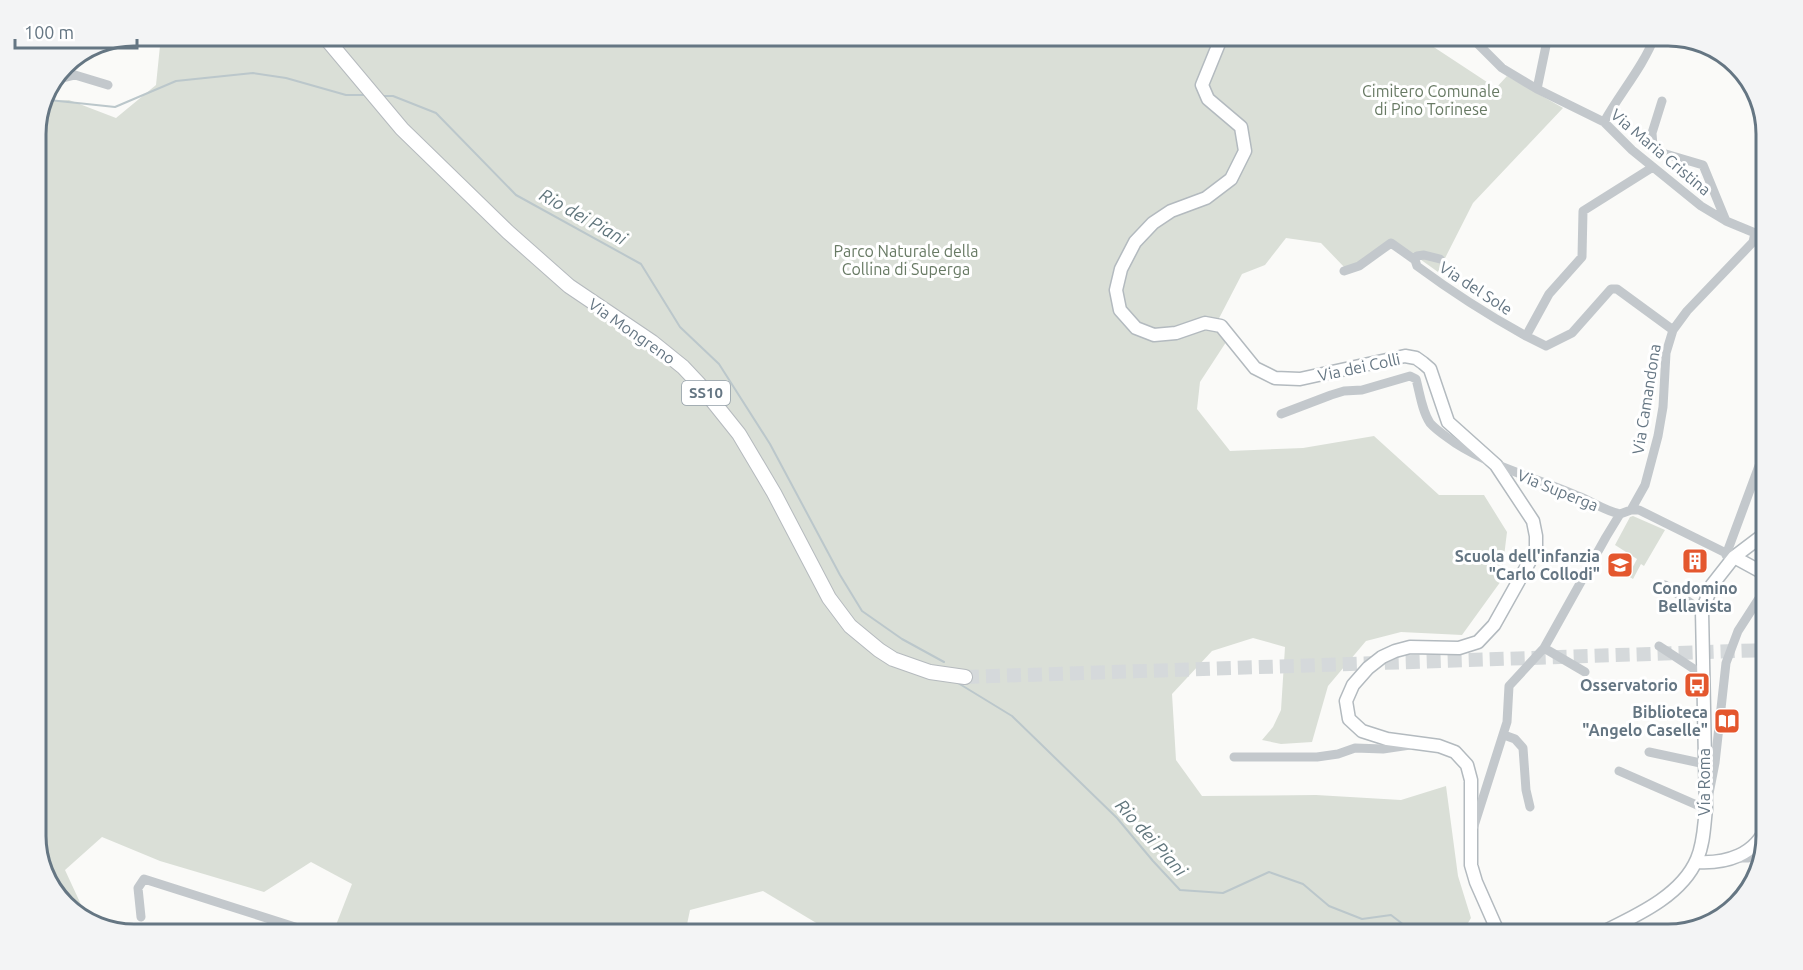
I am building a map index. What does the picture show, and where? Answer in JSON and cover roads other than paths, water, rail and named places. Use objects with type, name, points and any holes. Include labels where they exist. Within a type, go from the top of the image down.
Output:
[{"type":"main road","name":"Via Mongreno","points":[[333,46],[402,129],[508,232],[551,271],[590,301],[652,342],[683,367],[699,384],[739,434],[774,493],[829,598],[850,626],[893,659],[930,672],[965,677]]},
{"type":"street","name":"Via dei Colli","points":[[1218,46],[1202,85],[1208,99],[1241,127],[1245,151],[1231,178],[1206,198],[1171,211],[1153,223],[1135,242],[1121,269],[1116,290],[1120,310],[1136,328],[1154,335],[1176,333],[1205,323],[1221,326],[1256,368],[1275,378],[1300,379],[1388,359],[1405,356],[1416,358],[1430,369],[1448,422],[1496,465],[1533,521],[1536,550],[1494,625],[1478,642],[1458,648],[1410,647],[1382,657],[1368,668],[1353,685],[1346,701],[1349,718],[1362,731],[1388,739],[1439,746],[1455,752],[1467,765],[1471,780],[1471,865],[1476,882],[1496,924]]},
{"type":"street","name":"Via Maria Cristina","points":[[1480,46],[1503,68],[1537,89],[1604,122],[1653,167],[1701,206],[1726,221],[1755,233]]},
{"type":"street","points":[[1537,89],[1546,46]]},
{"type":"street","points":[[1604,122],[1620,94],[1640,68],[1650,46]]},
{"type":"street","points":[[69,77],[75,75],[108,85]]},
{"type":"street","points":[[1662,101],[1652,133],[1653,146],[1659,152],[1704,165],[1726,221]]},
{"type":"street","points":[[1526,336],[1549,294],[1582,256],[1583,211],[1653,167]]},
{"type":"street","name":"Via Camandona","points":[[1631,510],[1645,485],[1658,436],[1663,407],[1666,353],[1673,330],[1687,311],[1753,242],[1755,233]]},
{"type":"street","name":"Via del Sole","points":[[1344,271],[1359,266],[1391,243],[1414,260],[1417,266],[1489,316],[1546,346],[1572,333],[1605,293],[1611,289],[1617,289],[1673,330]]},
{"type":"street","name":"Via del Sole","points":[[1414,260],[1417,256],[1424,255],[1440,259]]},
{"type":"street","name":"Via Superga","points":[[1281,414],[1330,395],[1362,390],[1410,376],[1416,379],[1425,413],[1431,424],[1470,453],[1577,495],[1609,512],[1620,514]]},
{"type":"street","points":[[1730,556],[1756,476]]},
{"type":"street","points":[[1470,837],[1493,762],[1504,735],[1509,686],[1544,648],[1620,514],[1639,510],[1756,569]]},
{"type":"street","name":"Via Roma","points":[[1616,924],[1668,894],[1686,877],[1696,862],[1702,841],[1706,808],[1702,611],[1712,585],[1730,556],[1756,539]]},
{"type":"street","points":[[1665,585],[1702,611]]},
{"type":"street","points":[[1619,771],[1706,808],[1715,763],[1726,663],[1738,631],[1756,603]]},
{"type":"street","points":[[1659,646],[1703,675]]},
{"type":"street","points":[[1544,648],[1586,672]]},
{"type":"street","points":[[1504,735],[1515,739],[1523,748],[1526,790],[1530,807]]},
{"type":"street","points":[[1234,757],[1317,757],[1338,754],[1355,748],[1383,749],[1414,743]]},
{"type":"street","points":[[1648,752],[1705,764]]},
{"type":"street","points":[[1734,858],[1756,843]]},
{"type":"street","points":[[1696,862],[1754,856]]},
{"type":"street","points":[[141,917],[138,888],[144,879],[287,924]]},
{"type":"waterway","name":"Rio dei Piani","points":[[54,101],[115,107],[176,81],[253,73],[286,78],[346,95],[367,95]]},
{"type":"waterway","name":"Rio dei Piani","points":[[381,96],[393,96],[436,113],[516,195],[641,264],[680,327],[719,364],[770,444],[840,575],[862,611],[902,639],[944,662]]},
{"type":"waterway","name":"Rio dei Piani","points":[[958,683],[1012,716],[1117,818],[1180,890],[1223,893],[1269,872],[1303,884],[1329,906],[1362,919],[1391,915],[1403,924]]},
{"type":"tunnel","points":[[965,677],[1756,650]]},
{"type":"place","name":"Condomino Bellavista","points":[[1695,561]]},
{"type":"place","name":"Scuola dell'infanzia \"Carlo Collodi\"","points":[[1620,565]]},
{"type":"place","name":"Osservatorio","points":[[1697,685]]},
{"type":"place","name":"Biblioteca \"Angelo Caselle\"","points":[[1727,721]]},
{"type":"park label","name":"Cimitero Comunale di Pino Torinese","points":[[1431,100]]},
{"type":"park label","name":"Parco Naturale della Collina di Superga","points":[[906,260]]}]
